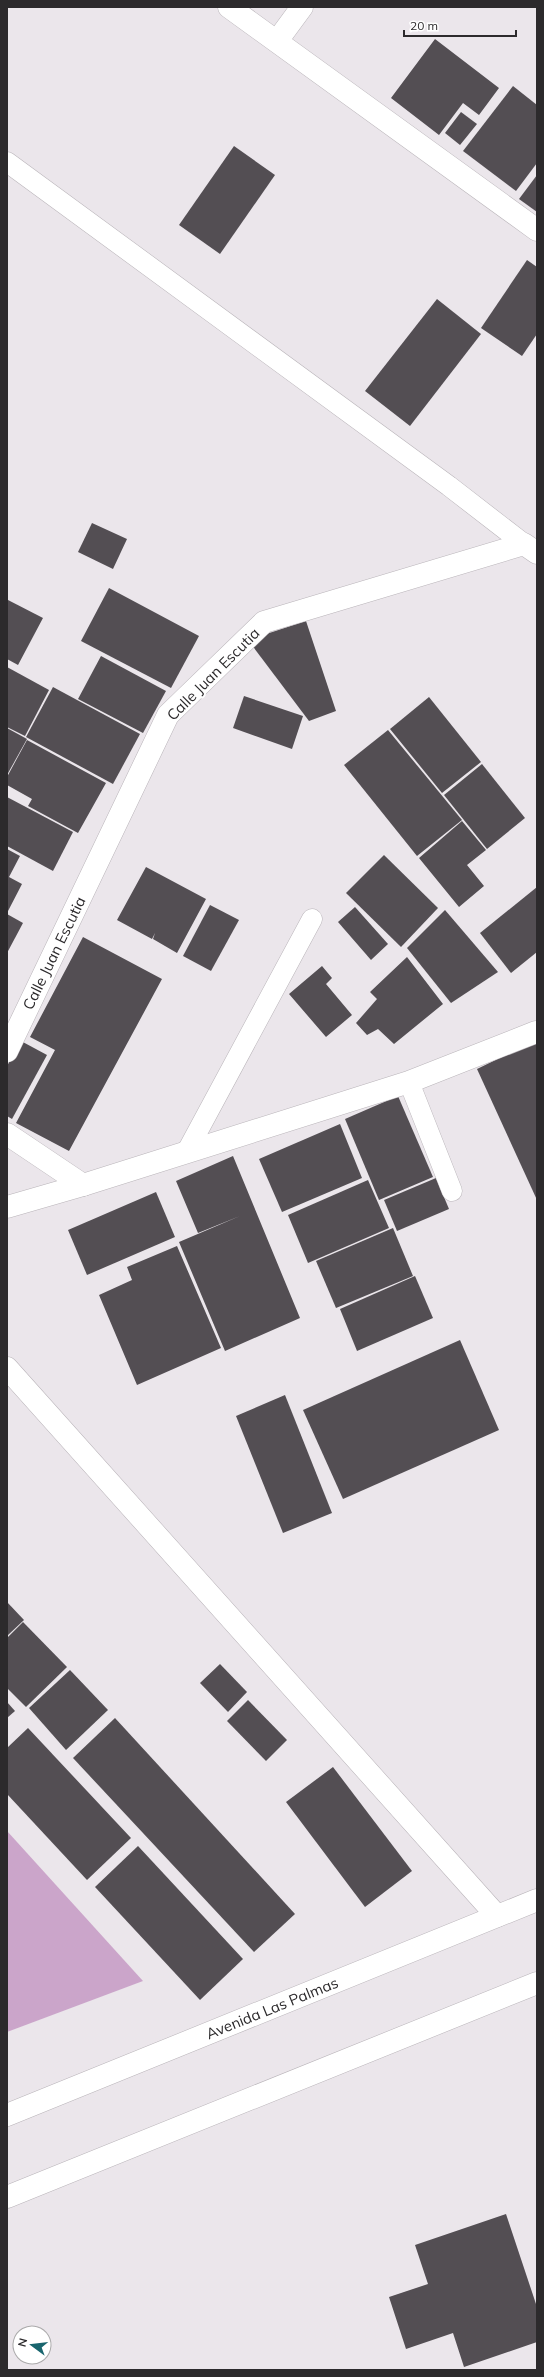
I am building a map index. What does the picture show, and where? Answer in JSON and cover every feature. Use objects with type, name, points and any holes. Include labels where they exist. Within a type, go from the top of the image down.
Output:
[{"type":"street","points":[[229,7],[537,230]]},
{"type":"street","points":[[277,41],[302,7]]},
{"type":"street","name":"Calle Juan Escutia","points":[[7,1051],[164,723],[174,710],[264,622],[533,546]]},
{"type":"street","points":[[7,1207],[186,1153],[409,1082],[536,1032]]},
{"type":"street","points":[[7,1134],[83,1185]]},
{"type":"street","points":[[7,1368],[497,1916]]},
{"type":"street","name":"Avenida Las Palmas","points":[[7,2115],[537,1900]]},
{"type":"street","points":[[7,2197],[537,1983]]},
{"type":"lane","points":[[7,162],[533,546]]},
{"type":"lane","points":[[186,1153],[312,919]]},
{"type":"lane","points":[[409,1082],[452,1191]]},
{"type":"shaded area","points":[[7,1831],[143,1981],[7,2032]]},
{"type":"building","points":[[435,39],[499,88],[479,115],[463,103],[439,135],[391,98]]},
{"type":"building","points":[[513,86],[537,105],[537,163],[516,191],[463,151]]},
{"type":"building","points":[[461,112],[477,124],[460,145],[445,133]]},
{"type":"building","points":[[234,146],[275,175],[220,254],[179,225]]},
{"type":"building","points":[[537,175],[537,212],[519,199]]},
{"type":"building","points":[[527,260],[537,267],[537,334],[522,356],[481,328]]},
{"type":"building","points":[[437,299],[481,334],[410,426],[365,391]]},
{"type":"building","points":[[92,523],[127,539],[113,569],[78,552]]},
{"type":"building","points":[[109,588],[199,636],[171,688],[81,641]]},
{"type":"building","points":[[8,600],[43,618],[18,665],[7,659]]},
{"type":"building","points":[[306,621],[336,711],[309,721],[248,640]]},
{"type":"building","points":[[101,656],[166,691],[143,733],[78,699]]},
{"type":"building","points":[[7,667],[49,690],[25,736],[7,727]]},
{"type":"building","points":[[53,687],[140,734],[113,784],[26,737]]},
{"type":"building","points":[[244,696],[303,716],[292,749],[233,728]]},
{"type":"building","points":[[429,697],[481,762],[442,793],[390,729]]},
{"type":"building","points":[[7,728],[27,739],[7,775]]},
{"type":"building","points":[[388,730],[462,820],[417,856],[344,765]]},
{"type":"building","points":[[27,740],[106,783],[78,833],[28,806],[32,799],[7,785],[7,777]]},
{"type":"building","points":[[482,764],[525,818],[487,849],[444,795]]},
{"type":"building","points":[[7,797],[73,832],[53,871],[7,846]]},
{"type":"building","points":[[462,821],[486,850],[467,865],[484,886],[459,907],[419,858]]},
{"type":"building","points":[[7,849],[20,856],[9,877],[22,884],[7,913]]},
{"type":"building","points":[[384,855],[438,908],[401,947],[346,893]]},
{"type":"building","points":[[146,867],[206,899],[177,953],[153,939],[155,933],[152,939],[117,920]]},
{"type":"building","points":[[537,887],[537,952],[511,973],[480,933]]},
{"type":"building","points":[[210,905],[239,920],[211,971],[183,956]]},
{"type":"building","points":[[355,907],[388,944],[371,960],[338,922]]},
{"type":"building","points":[[445,910],[498,972],[451,1003],[407,948]]},
{"type":"building","points":[[7,914],[23,923],[7,953]]},
{"type":"building","points":[[83,937],[162,979],[69,1151],[16,1123],[55,1050],[30,1037]]},
{"type":"building","points":[[407,957],[443,1004],[394,1044],[378,1029],[367,1035],[356,1023],[377,999],[370,992]]},
{"type":"building","points":[[322,966],[332,978],[326,984],[352,1015],[326,1037],[289,994]]},
{"type":"building","points":[[21,1041],[47,1055],[12,1119],[7,1116],[7,1066]]},
{"type":"building","points":[[535,1041],[537,1043],[537,1200],[477,1069]]},
{"type":"building","points":[[398,1096],[433,1177],[379,1200],[345,1119]]},
{"type":"building","points":[[340,1124],[362,1178],[282,1212],[259,1159]]},
{"type":"building","points":[[233,1156],[300,1318],[225,1351],[179,1242],[240,1216],[198,1233],[176,1181]]},
{"type":"building","points":[[436,1178],[449,1209],[397,1231],[384,1200]]},
{"type":"building","points":[[368,1180],[389,1228],[308,1263],[288,1215]]},
{"type":"building","points":[[156,1192],[175,1237],[87,1275],[68,1230]]},
{"type":"building","points":[[393,1228],[413,1276],[336,1308],[316,1261]]},
{"type":"building","points":[[177,1246],[221,1348],[137,1385],[99,1295],[132,1280],[127,1267]]},
{"type":"building","points":[[415,1276],[433,1318],[357,1351],[340,1309]]},
{"type":"building","points":[[460,1340],[499,1430],[343,1499],[303,1410]]},
{"type":"building","points":[[285,1395],[332,1513],[283,1533],[236,1416]]},
{"type":"building","points":[[7,1602],[24,1620],[7,1636]]},
{"type":"building","points":[[23,1622],[67,1667],[26,1707],[7,1688],[7,1638]]},
{"type":"building","points":[[220,1664],[247,1692],[228,1712],[200,1683]]},
{"type":"building","points":[[70,1670],[108,1710],[66,1750],[29,1708]]},
{"type":"building","points":[[248,1700],[287,1740],[266,1761],[227,1721]]},
{"type":"building","points":[[7,1702],[15,1711],[7,1718]]},
{"type":"building","points":[[115,1718],[295,1914],[254,1952],[73,1758]]},
{"type":"building","points":[[28,1728],[131,1838],[87,1880],[7,1794],[7,1748]]},
{"type":"building","points":[[333,1767],[412,1871],[365,1907],[286,1802]]},
{"type":"building","points":[[138,1846],[243,1959],[200,2000],[95,1887]]},
{"type":"building","points":[[506,2214],[537,2307],[537,2342],[464,2367],[453,2333],[406,2349],[389,2297],[428,2284],[415,2245]]}]
